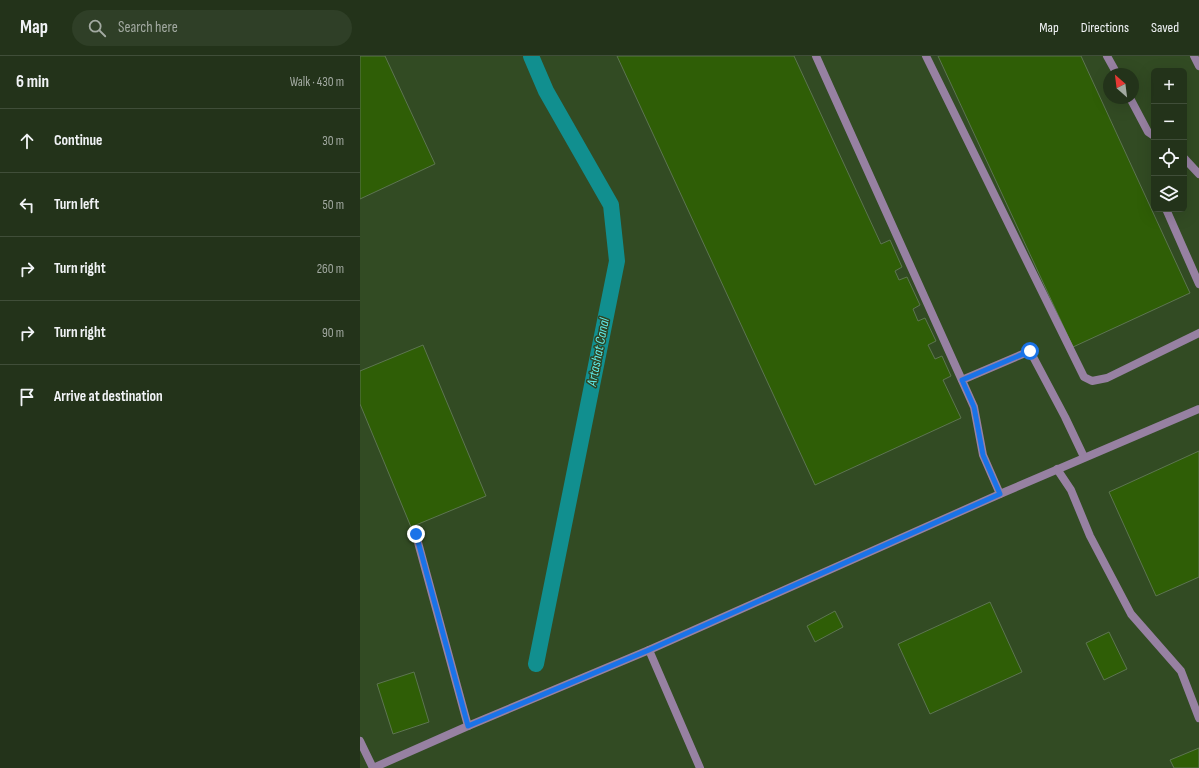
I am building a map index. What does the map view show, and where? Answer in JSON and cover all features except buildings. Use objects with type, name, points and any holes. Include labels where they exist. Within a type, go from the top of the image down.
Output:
[{"type":"street","points":[[816,56],[974,407],[983,455],[1000,494]]},
{"type":"street","points":[[926,56],[1084,377],[1092,381],[1107,378],[1199,333]]},
{"type":"street","points":[[1107,56],[1114,68]]},
{"type":"street","points":[[1194,56],[1199,66]]},
{"type":"street","points":[[1133,104],[1148,132],[1151,134]]},
{"type":"street","points":[[1187,161],[1199,174]]},
{"type":"street","points":[[1167,212],[1199,284]]},
{"type":"street","points":[[962,380],[1030,351],[1065,417],[1084,457]]},
{"type":"street","points":[[360,741],[373,768],[468,726],[649,650],[1084,457],[1199,408]]},
{"type":"street","points":[[1057,469],[1070,490],[1090,536],[1131,614],[1181,671],[1199,718]]},
{"type":"street","points":[[416,534],[468,726]]},
{"type":"street","points":[[649,650],[700,768]]},
{"type":"shaded area","points":[[360,56],[1199,56],[1199,768],[360,768]]},
{"type":"waterway","name":"Artashat Canal","points":[[531,56],[546,91],[611,205],[617,261],[536,664]]},
{"type":"route","points":[[416,534],[460,702],[468,726],[649,650],[1000,494],[983,455],[974,407],[962,380],[1030,351]]}]
